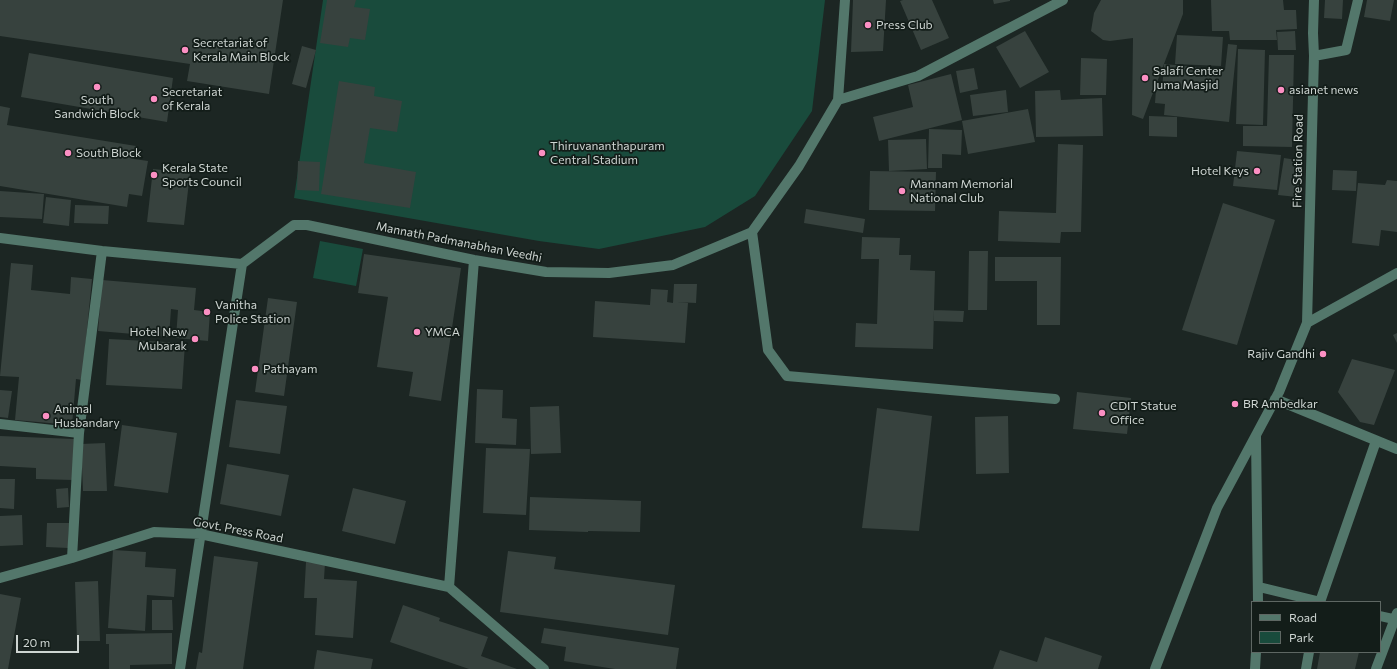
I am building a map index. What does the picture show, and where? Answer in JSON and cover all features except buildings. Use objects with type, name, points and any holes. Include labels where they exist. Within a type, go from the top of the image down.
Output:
[{"type":"street","points":[[845,0],[838,100],[799,166],[752,232],[768,350],[787,376],[1055,399]]},
{"type":"street","points":[[838,100],[918,76],[1063,0]]},
{"type":"street","name":"Fire Station Road","points":[[1307,323],[1314,56],[1314,0]]},
{"type":"street","points":[[1314,56],[1346,50],[1358,0]]},
{"type":"street","name":"Mannath Padmanabhan Veedhi","points":[[242,264],[294,225],[308,225],[474,260],[546,272],[609,273],[673,265],[752,232]]},
{"type":"street","points":[[0,238],[102,251],[242,264],[180,669]]},
{"type":"street","points":[[72,558],[80,433],[102,251]]},
{"type":"street","points":[[474,260],[450,587],[544,669]]},
{"type":"street","points":[[1155,669],[1217,508],[1275,399],[1307,323],[1397,274]]},
{"type":"street","points":[[1275,399],[1397,449]]},
{"type":"street","points":[[0,424],[80,433]]},
{"type":"street","points":[[1256,434],[1258,601]]},
{"type":"street","points":[[1320,601],[1376,441]]},
{"type":"street","name":"Govt. Press Road","points":[[0,578],[72,558],[154,532],[200,534],[450,587]]},
{"type":"street","points":[[1259,587],[1316,601]]},
{"type":"street","points":[[1376,669],[1396,618],[1381,616]]},
{"type":"street","points":[[1255,669],[1256,653]]},
{"type":"street","points":[[1306,669],[1309,653]]},
{"type":"green space","name":"Thiruvananthapuram Central Stadium","points":[[323,0],[825,0],[812,111],[755,196],[705,227],[599,249],[539,241],[294,198]]},
{"type":"green space","points":[[320,241],[363,249],[356,286],[313,278]]},
{"type":"place","name":"Press Club","points":[[868,25]]},
{"type":"place","name":"Secretariat of Kerala Main Block","points":[[185,50]]},
{"type":"place","name":"Salafi Center Juma Masjid","points":[[1145,78]]},
{"type":"place","name":"South Sandwich Block","points":[[97,87]]},
{"type":"place","name":"asianet news","points":[[1281,90]]},
{"type":"place","name":"Secretariat of Kerala","points":[[154,99]]},
{"type":"place","name":"South Block","points":[[68,153]]},
{"type":"place","name":"Thiruvananthapuram Central Stadium","points":[[542,153]]},
{"type":"place","name":"Hotel Keys","points":[[1257,171]]},
{"type":"place","name":"Kerala State Sports Council","points":[[154,175]]},
{"type":"place","name":"Mannam Memorial National Club","points":[[902,191]]},
{"type":"place","name":"Vanitha Police Station","points":[[207,312]]},
{"type":"place","name":"YMCA","points":[[417,332]]},
{"type":"place","name":"Hotel New Mubarak","points":[[195,339]]},
{"type":"place","name":"Rajiv Gandhi","points":[[1323,354]]},
{"type":"place","name":"Pathayam","points":[[255,369]]},
{"type":"place","name":"BR Ambedkar","points":[[1235,404]]},
{"type":"place","name":"CDIT Statue Office","points":[[1102,413]]},
{"type":"place","name":"Animal Husbandary","points":[[46,416]]}]
